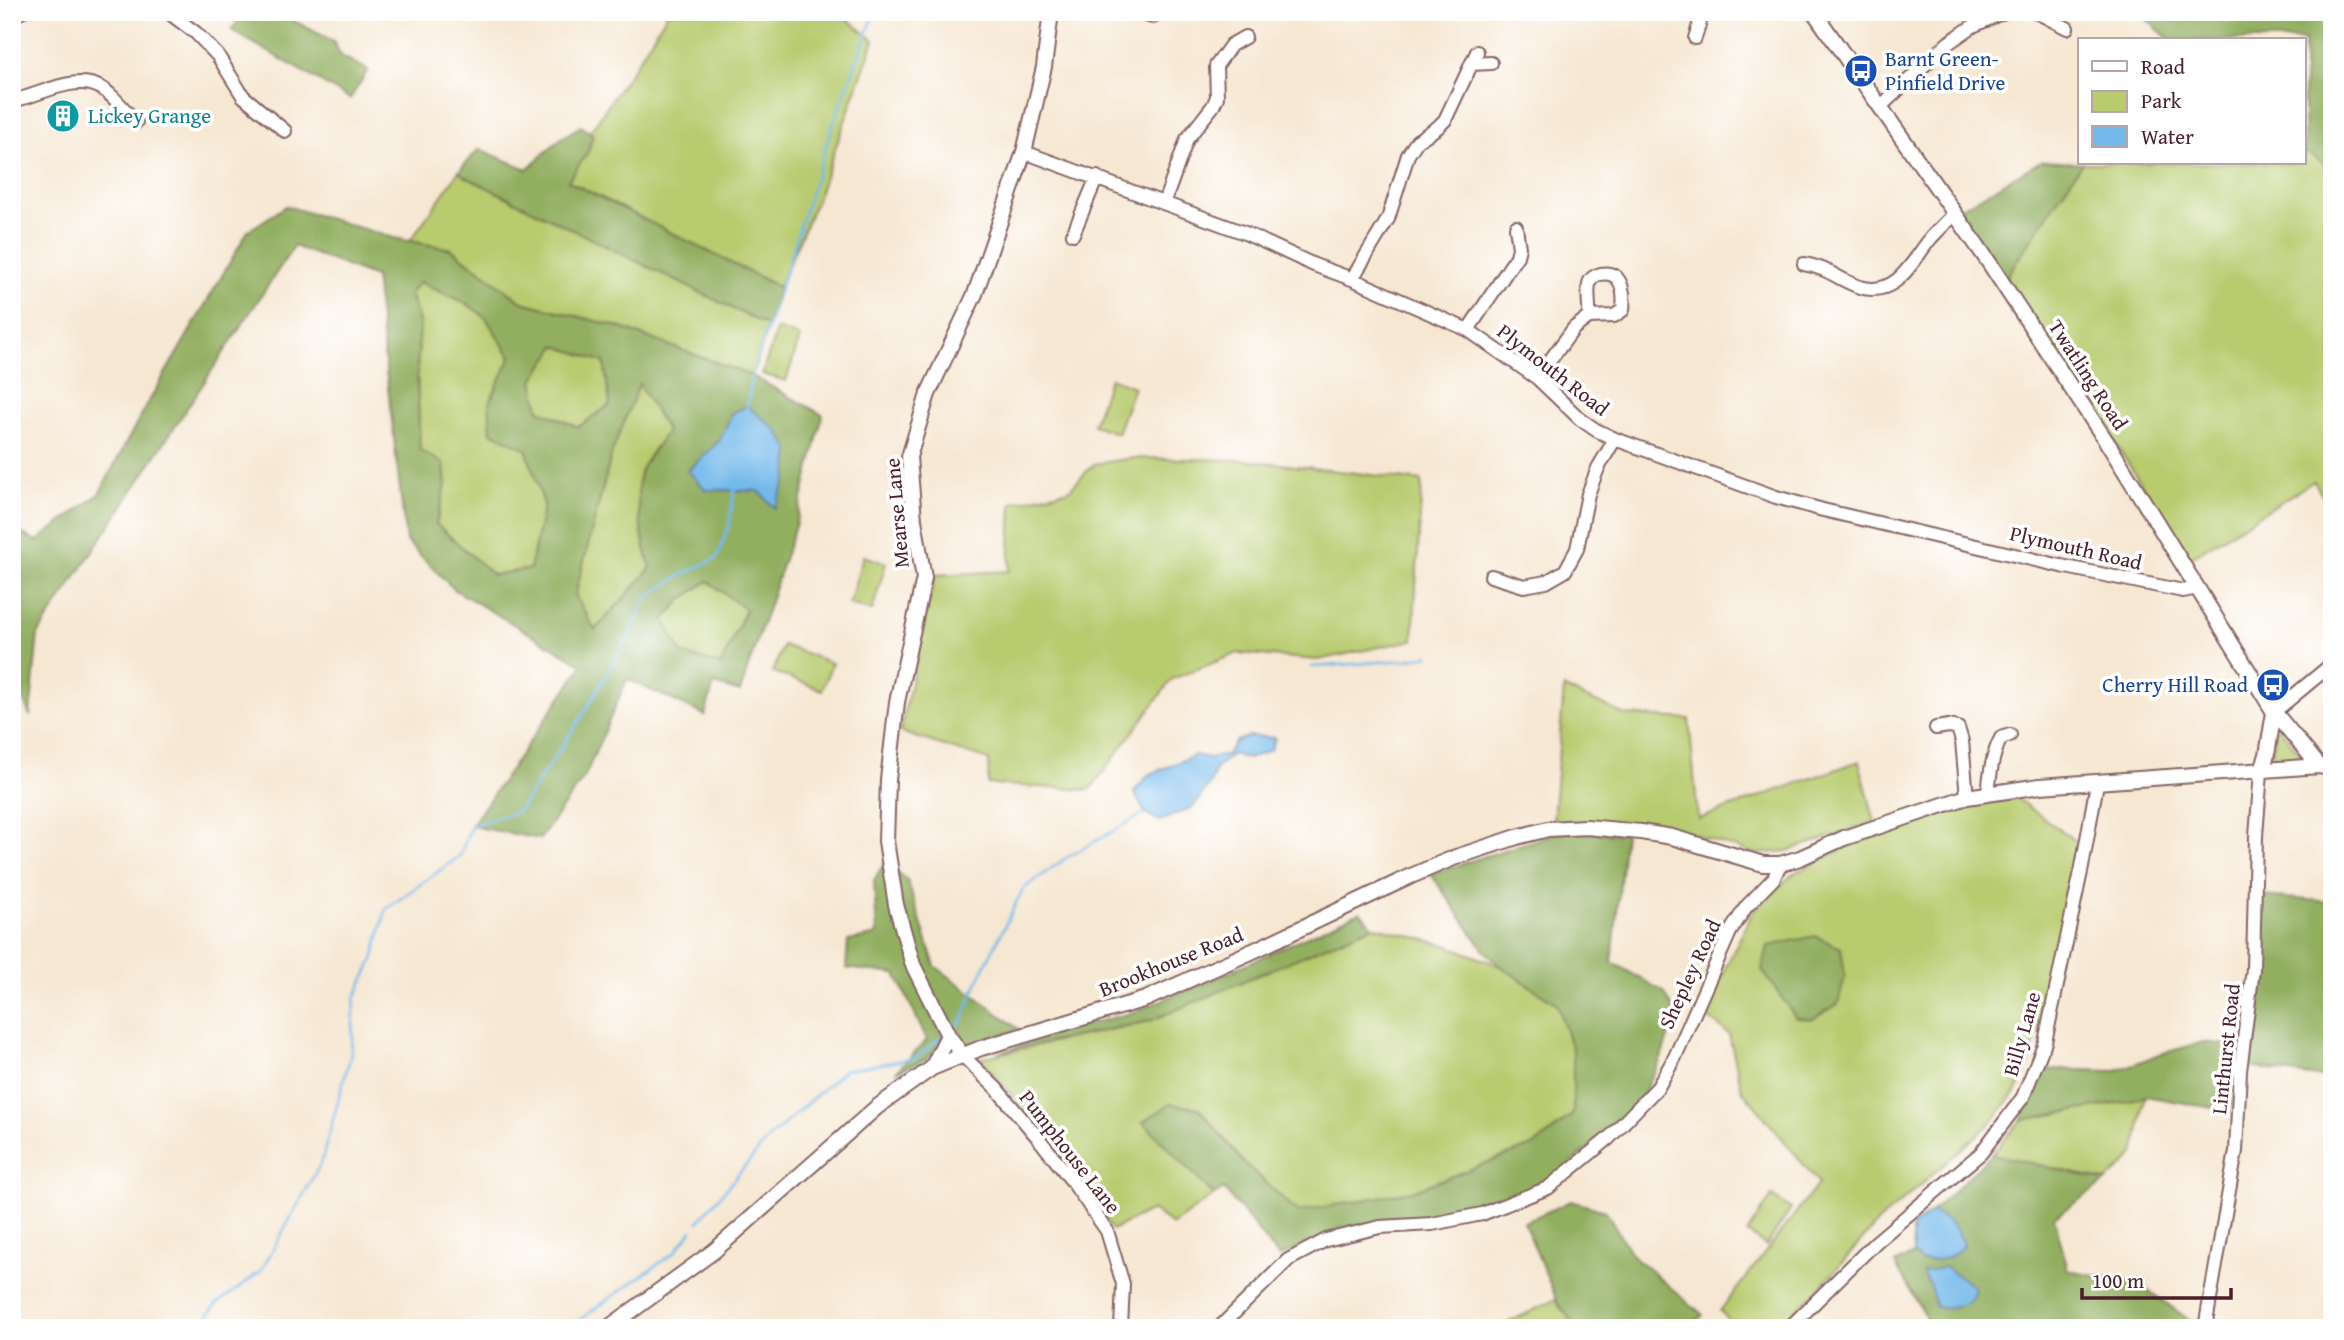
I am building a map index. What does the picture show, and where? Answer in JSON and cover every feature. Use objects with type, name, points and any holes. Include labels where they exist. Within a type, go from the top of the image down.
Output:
[{"type":"street","points":[[12,17],[22,12]]},
{"type":"street","points":[[168,12],[196,33],[218,56],[243,96],[285,131]]},
{"type":"street","name":"Mearse Lane","points":[[963,1056],[948,1035],[913,965],[896,905],[886,841],[888,780],[897,702],[924,578],[914,520],[909,457],[928,394],[975,294],[1024,152],[1044,66],[1051,12]]},
{"type":"street","points":[[1134,12],[1153,17]]},
{"type":"street","points":[[1695,38],[1703,12]]},
{"type":"street","name":"Twatling Road","points":[[1814,12],[1988,261],[2110,447],[2274,712],[2325,767]]},
{"type":"street","points":[[1880,107],[1947,44],[1973,26],[2004,12]]},
{"type":"street","points":[[2036,12],[2057,16],[2067,28]]},
{"type":"street","points":[[1164,202],[1187,139],[1217,97],[1216,66],[1231,45],[1245,37]]},
{"type":"street","points":[[1352,279],[1388,219],[1408,155],[1417,141],[1445,120],[1477,52]]},
{"type":"street","points":[[1471,64],[1491,63]]},
{"type":"street","points":[[12,101],[32,97],[61,85],[85,83],[100,87],[136,121]]},
{"type":"street","name":"Plymouth Road","points":[[1024,152],[1245,233],[1468,330],[1537,379],[1580,419],[1615,439],[1776,497],[1823,510],[2061,566],[2183,591],[2198,588]]},
{"type":"street","points":[[1073,234],[1097,177]]},
{"type":"street","points":[[1804,264],[1821,267],[1858,286],[1881,289],[1894,283],[1906,272],[1931,238],[1954,214]]},
{"type":"street","points":[[1468,330],[1517,256],[1519,248],[1516,227]]},
{"type":"street","points":[[1537,379],[1574,328],[1590,317]]},
{"type":"street","points":[[1491,576],[1524,586],[1546,582],[1565,571],[1577,549],[1588,494],[1598,468],[1615,439]]},
{"type":"street","points":[[2261,772],[2267,755],[2274,712],[2332,664]]},
{"type":"street","points":[[1936,729],[1949,726],[1958,728],[1962,741],[1967,797]]},
{"type":"street","points":[[1987,794],[1991,766],[1998,744],[2001,738],[2010,736]]},
{"type":"street","points":[[1780,864],[1844,838],[1967,797],[2040,786],[2325,767]]},
{"type":"street","name":"Linthurst Road","points":[[2205,1328],[2236,1152],[2240,1071],[2253,969],[2256,836],[2261,772]]},
{"type":"street","name":"Billy Lane","points":[[1789,1328],[1877,1242],[1981,1153],[2023,1097],[2045,1042],[2097,783]]},
{"type":"street","name":"Brookhouse Road","points":[[608,1328],[714,1251],[877,1107],[932,1068],[981,1048],[1146,999],[1457,857],[1548,829],[1586,827],[1642,832],[1692,842],[1763,864],[1780,864]]},
{"type":"street","name":"Shepley Road","points":[[1219,1328],[1288,1260],[1326,1240],[1380,1227],[1432,1224],[1482,1214],[1548,1188],[1609,1138],[1658,1087],[1675,1057],[1730,932],[1746,907],[1774,878],[1780,864]]},
{"type":"street","points":[[932,1068],[948,1035]]},
{"type":"street","name":"Pumphouse Lane","points":[[963,1056],[996,1088],[1039,1139],[1107,1231],[1123,1284],[1121,1328]]},
{"type":"green space","points":[[245,12],[297,12],[292,20],[333,41],[341,56],[368,70],[350,99],[231,30]]},
{"type":"green space","points":[[668,12],[838,12],[874,40],[817,199],[779,287],[559,177]]},
{"type":"green space","points":[[2139,12],[2332,12],[2332,512],[2314,481],[2190,558],[2006,277],[2081,164],[2306,164],[2306,38],[2168,38]]},
{"type":"green space","points":[[2139,12],[2332,12],[2332,169],[2306,152],[2306,38],[2168,38]]},
{"type":"green space","points":[[581,126],[593,135],[588,152],[568,181],[779,287],[768,326],[464,176],[459,171],[479,149],[527,169],[560,139]]},
{"type":"green space","points":[[2041,161],[2081,164],[2006,277],[1958,210]]},
{"type":"green space","points":[[459,171],[464,176],[768,326],[752,376],[619,327],[522,302],[451,249],[410,241]]},
{"type":"green space","points":[[286,206],[394,238],[451,249],[522,302],[619,327],[752,376],[823,415],[796,523],[740,692],[714,684],[705,715],[627,679],[585,776],[540,839],[471,826],[583,665],[455,590],[406,541],[375,277],[294,246],[38,634],[30,716],[12,672],[12,529],[37,541],[99,494],[140,417],[248,231]],"holes":[[[419,282],[466,303],[486,318],[511,357],[489,403],[491,432],[526,449],[544,504],[530,569],[493,575],[436,524],[446,485],[444,464],[420,450],[417,372],[420,324],[410,294]],[[556,346],[604,362],[610,405],[578,427],[539,410],[533,380]],[[639,384],[667,431],[645,463],[639,477],[638,503],[651,568],[595,630],[575,595],[612,452]],[[720,440],[775,508],[759,491],[734,490],[688,471]],[[708,581],[746,610],[721,665],[682,654],[664,620],[681,600]]]},
{"type":"green space","points":[[419,282],[466,303],[486,318],[511,358],[489,403],[527,449],[544,505],[530,569],[493,575],[436,524],[446,485],[420,450],[417,372],[420,324],[410,294]]},
{"type":"green space","points":[[777,329],[800,337],[786,381],[762,374]]},
{"type":"green space","points":[[556,345],[604,361],[610,405],[578,427],[539,410],[533,380]]},
{"type":"green space","points":[[1110,378],[1134,387],[1117,433],[1093,425]]},
{"type":"green space","points":[[639,383],[668,431],[645,463],[639,477],[638,503],[651,568],[595,631],[575,595],[612,452]]},
{"type":"green space","points":[[1133,458],[1244,460],[1422,481],[1413,640],[1318,660],[1238,653],[1172,679],[1090,790],[988,784],[989,760],[900,732],[935,575],[1009,571],[1012,503],[1069,490],[1094,464]]},
{"type":"green space","points":[[863,556],[886,563],[872,611],[849,604]]},
{"type":"green space","points":[[708,581],[746,609],[721,665],[682,654],[664,620],[681,600]]},
{"type":"green space","points":[[783,645],[832,663],[822,690],[773,672]]},
{"type":"green space","points":[[1564,688],[1625,715],[1689,719],[1698,819],[1859,761],[1875,822],[1787,851],[1756,854],[1701,837],[1643,825],[1553,821]]},
{"type":"green space","points":[[2276,729],[2280,729],[2305,759],[2304,762],[2270,765]]},
{"type":"green space","points":[[2016,798],[2081,845],[2029,1065],[2016,1092],[1989,1125],[1879,1221],[1817,1291],[1776,1328],[1737,1328],[1720,1311],[1819,1183],[1742,1090],[1729,1034],[1703,1014],[1753,911],[1794,873],[1852,845],[1967,806]]},
{"type":"green space","points":[[1559,832],[1625,834],[1612,962],[1664,992],[1676,1014],[1660,1061],[1640,1100],[1574,1161],[1538,1187],[1482,1211],[1338,1229],[1279,1257],[1224,1189],[1214,1195],[1143,1122],[1170,1104],[1199,1108],[1243,1162],[1298,1212],[1412,1191],[1535,1145],[1573,1114],[1573,1052],[1557,1004],[1500,966],[1484,950],[1431,874]]},
{"type":"green space","points":[[884,864],[907,880],[935,966],[1019,1029],[968,1044],[953,1032],[946,1036],[928,1058],[896,1072],[927,1040],[896,974],[846,968],[848,941],[877,935],[874,880]]},
{"type":"green space","points":[[2262,896],[2332,902],[2332,1079],[2248,1067],[2262,975]]},
{"type":"green space","points":[[1360,912],[1373,926],[1150,1021],[998,1053],[1066,1030],[1131,1013]]},
{"type":"green space","points":[[1373,926],[1449,946],[1500,966],[1557,1004],[1573,1052],[1574,1114],[1535,1145],[1412,1191],[1298,1212],[1243,1162],[1199,1108],[1143,1122],[1214,1195],[1172,1225],[1152,1210],[1112,1230],[1049,1142],[980,1058],[1150,1021]]},
{"type":"green space","points":[[1815,936],[1841,948],[1845,976],[1838,1004],[1813,1019],[1796,1018],[1762,970],[1768,946]]},
{"type":"green space","points":[[2204,1042],[2236,1046],[2230,1113],[2145,1096],[2021,1120],[2044,1069],[2116,1071],[2160,1054]]},
{"type":"green space","points":[[2145,1096],[2134,1155],[2107,1181],[1992,1154],[2021,1120]]},
{"type":"green space","points":[[1992,1154],[2107,1181],[2054,1217],[2068,1270],[2138,1283],[2192,1322],[2191,1328],[1929,1328],[1895,1264],[1913,1254],[1922,1261],[1947,1258],[1961,1238],[1949,1222],[1931,1212]]},
{"type":"green space","points":[[1772,1196],[1791,1209],[1766,1246],[1747,1233]]},
{"type":"green space","points":[[1571,1201],[1606,1211],[1631,1254],[1703,1315],[1688,1328],[1578,1328],[1559,1306],[1524,1222]]},
{"type":"green space","points":[[1556,1299],[1578,1328],[1497,1328]]},
{"type":"water","points":[[747,406],[776,429],[790,450],[787,478],[775,508],[759,491],[706,490],[688,471],[720,440],[732,413]]},
{"type":"water","points":[[1250,736],[1275,738],[1270,750],[1248,759],[1232,754],[1216,768],[1211,782],[1193,807],[1160,821],[1145,813],[1134,792],[1148,775],[1195,755],[1209,758],[1226,755],[1236,741]]},
{"type":"water","points":[[1931,1212],[1952,1224],[1963,1246],[1944,1258],[1922,1261],[1913,1254],[1912,1227]]},
{"type":"water","points":[[1945,1267],[1974,1286],[1974,1293],[1967,1302],[1956,1306],[1936,1307],[1923,1272]]},
{"type":"waterway","points":[[747,408],[752,376],[833,124],[875,12]]},
{"type":"waterway","points":[[198,1328],[216,1305],[261,1271],[321,1163],[351,1054],[355,998],[373,960],[386,909],[460,856],[471,826],[518,812],[586,710],[648,596],[683,574],[717,558],[729,525],[735,487]]},
{"type":"waterway","points":[[1312,667],[1406,660],[1428,655]]},
{"type":"waterway","points":[[953,1028],[962,1021],[980,976],[1023,889],[1066,858],[1145,813]]},
{"type":"waterway","points":[[698,1222],[768,1139],[844,1070],[916,1058],[940,1038]]},
{"type":"waterway","points":[[568,1328],[675,1252],[692,1230]]},
{"type":"place","name":"Barnt Green- Pinfield Drive","points":[[1861,71]]},
{"type":"place","name":"Lickey Grange","points":[[63,116]]},
{"type":"place","name":"Cherry Hill Road","points":[[2273,685]]}]
